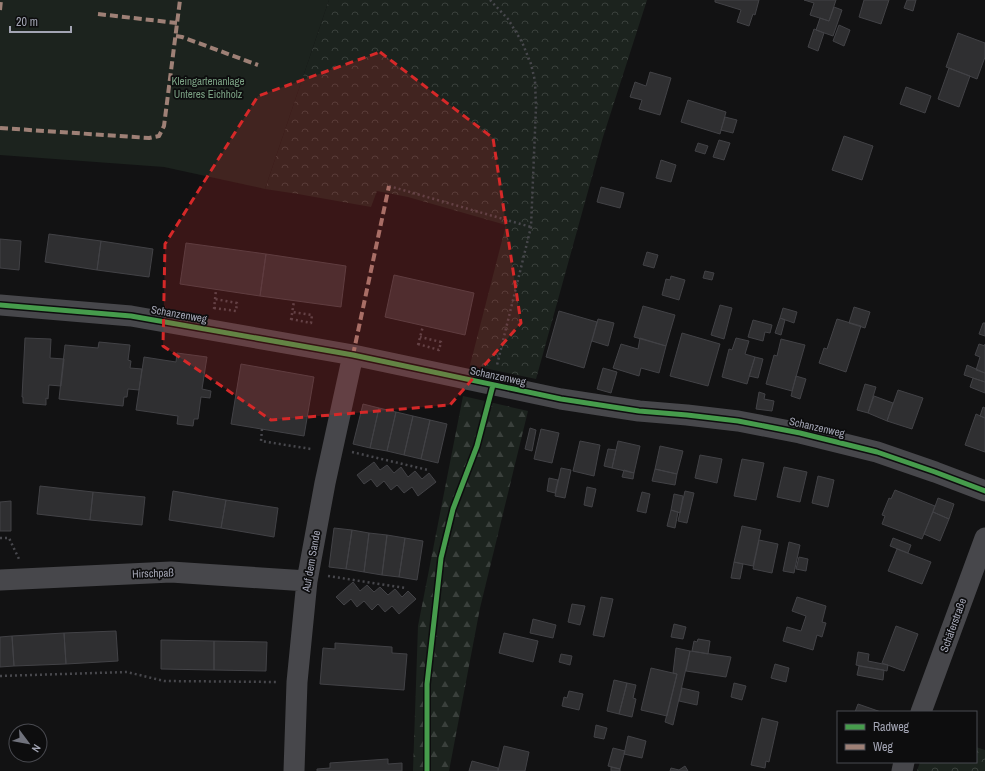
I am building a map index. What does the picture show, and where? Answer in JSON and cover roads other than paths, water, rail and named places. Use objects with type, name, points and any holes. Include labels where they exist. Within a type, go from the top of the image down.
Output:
[{"type":"street","name":"Schanzenweg","points":[[0,305],[131,316],[353,355],[561,399],[639,412],[687,415],[738,421],[800,433],[876,452],[936,472],[985,491]]},
{"type":"street","name":"Auf dem Sande","points":[[294,771],[297,682],[308,577],[332,450],[353,355]]},
{"type":"street","name":"Schäferstraße","points":[[921,711],[985,538]]},
{"type":"street","name":"Hirschpaß","points":[[0,580],[171,572],[308,577]]},
{"type":"park label","name":"Kleingartenanlage Unteres Eichholz","points":[[208,87]]}]
